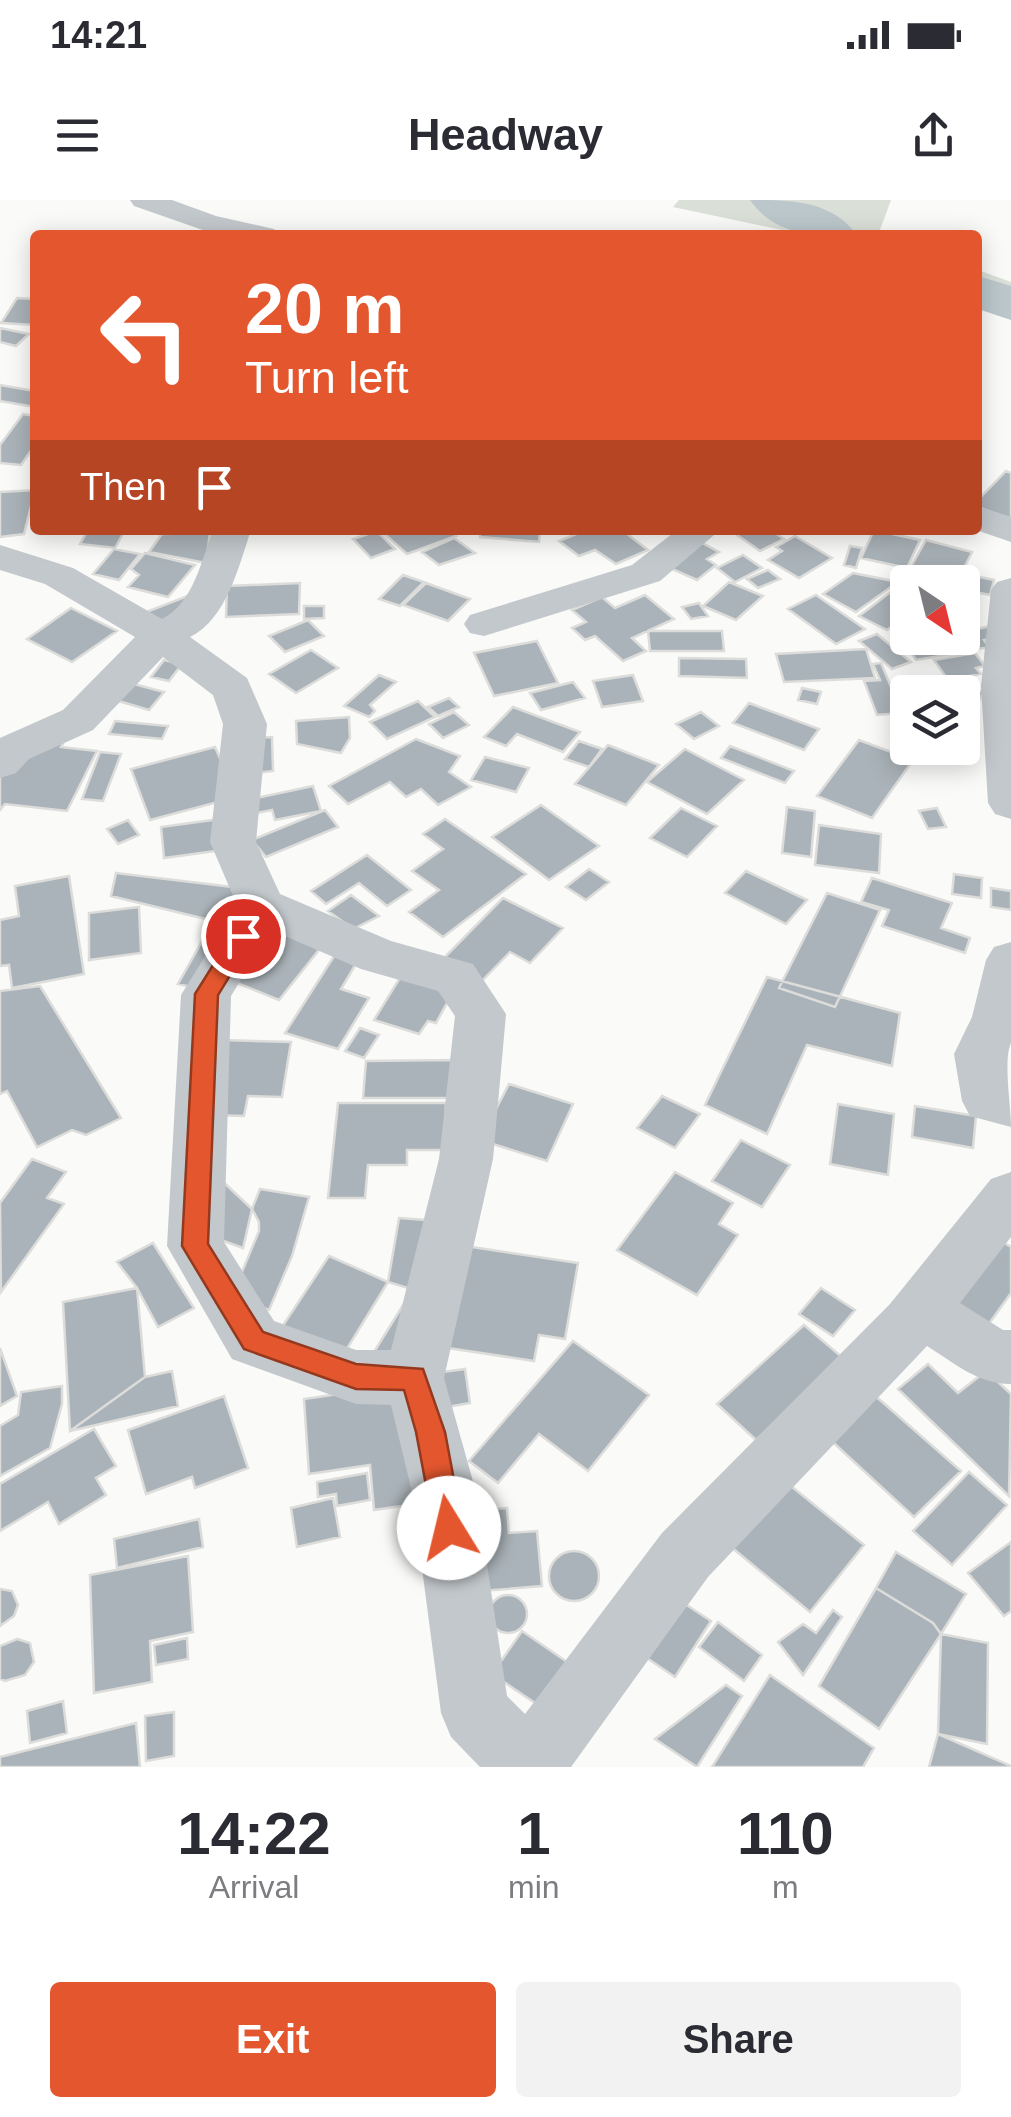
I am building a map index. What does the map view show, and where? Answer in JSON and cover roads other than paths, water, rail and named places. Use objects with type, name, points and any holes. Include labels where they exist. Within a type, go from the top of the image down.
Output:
[{"type":"street","points":[[144,200],[208,224],[238,230]]},
{"type":"street","points":[[982,520],[1011,531]]},
{"type":"street","points":[[0,763],[13,749],[78,720],[161,636],[186,622],[209,592],[230,535]]},
{"type":"street","points":[[484,624],[646,574],[695,535]]},
{"type":"street","points":[[0,557],[59,576],[161,636],[232,688],[244,724],[233,842],[261,906],[378,956],[455,978],[481,1014],[466,1160],[414,1378],[444,1492],[475,1713],[528,1766],[685,1555],[921,1310],[1011,1195]]},
{"type":"street","points":[[1011,590],[1002,686],[1011,803]]},
{"type":"street","points":[[261,906],[206,994],[195,1246],[253,1340],[356,1377],[414,1378]]},
{"type":"street","points":[[1011,960],[997,1017],[980,1054],[989,1101],[1011,1106]]},
{"type":"street","points":[[921,1310],[994,1357],[1011,1357]]},
{"type":"waterway","points":[[774,200],[824,230]]},
{"type":"waterway","points":[[982,293],[1011,304]]}]
